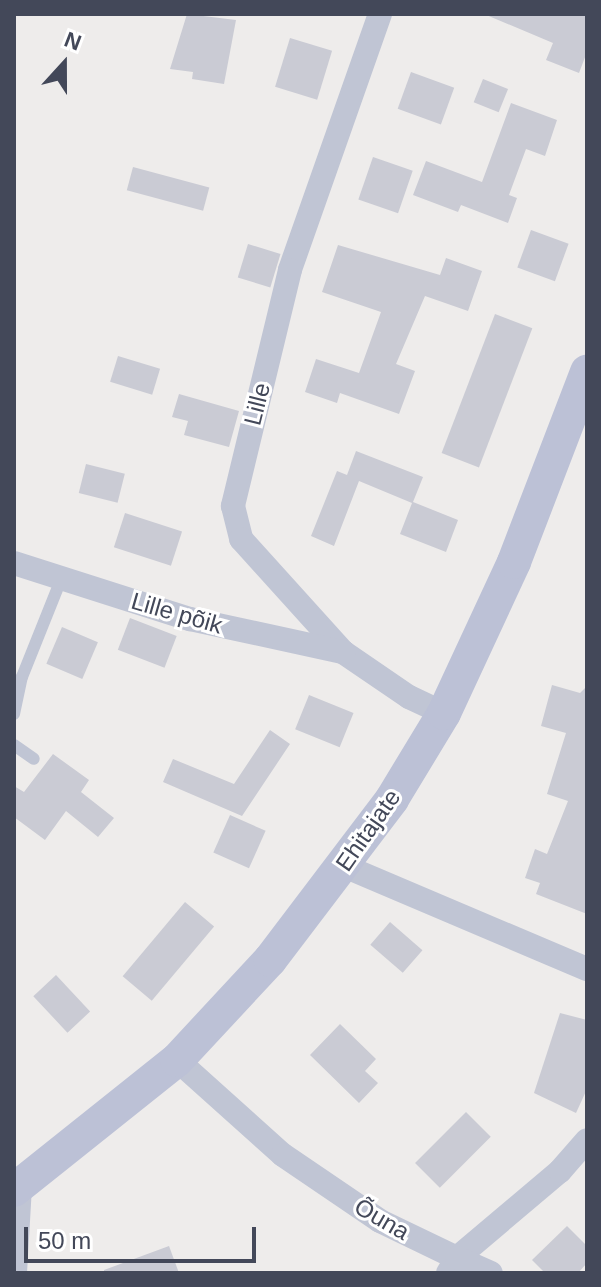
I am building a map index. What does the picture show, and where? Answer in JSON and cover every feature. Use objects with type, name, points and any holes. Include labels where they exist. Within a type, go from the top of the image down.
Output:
[{"type":"street","name":"Lille","points":[[380,14],[290,270],[233,506],[241,539],[343,652],[409,697],[444,713]]},
{"type":"street","name":"Ehitajate","points":[[17,1188],[177,1060],[270,960],[344,866],[444,713],[514,562],[587,372]]},
{"type":"street","name":"Lille põik","points":[[14,563],[190,619],[343,652]]},
{"type":"street","points":[[344,866],[587,969]]},
{"type":"street","name":"Õuna","points":[[177,1060],[283,1155],[380,1221],[452,1265],[491,1273]]},
{"type":"street","points":[[452,1265],[560,1171],[587,1140]]},
{"type":"street","points":[[15,1273],[17,1188]]},
{"type":"lane","points":[[14,714],[22,677],[62,577]]},
{"type":"lane","points":[[14,745],[34,759]]},
{"type":"building","points":[[187,14],[236,20],[224,84],[192,79],[193,72],[170,69]]},
{"type":"building","points":[[484,14],[587,14],[587,52],[579,73],[546,60],[553,43]]},
{"type":"building","points":[[290,38],[332,51],[317,100],[275,87]]},
{"type":"building","points":[[411,72],[454,88],[441,124],[398,109]]},
{"type":"building","points":[[483,79],[508,89],[499,112],[474,102]]},
{"type":"building","points":[[511,103],[557,120],[545,156],[526,149],[509,195],[517,198],[508,223],[461,205],[458,212],[413,195],[426,161],[482,182]]},
{"type":"building","points":[[373,157],[413,171],[398,213],[358,200]]},
{"type":"building","points":[[133,167],[209,187],[203,211],[127,190]]},
{"type":"building","points":[[531,230],[569,244],[555,281],[517,268]]},
{"type":"building","points":[[248,244],[281,254],[270,287],[238,277]]},
{"type":"building","points":[[338,245],[440,275],[446,258],[482,271],[468,311],[425,296],[396,364],[415,371],[399,414],[340,393],[337,403],[305,392],[316,359],[359,373],[381,312],[322,292]]},
{"type":"building","points":[[495,314],[532,328],[479,467],[442,453]]},
{"type":"building","points":[[118,356],[160,369],[152,395],[110,382]]},
{"type":"building","points":[[179,394],[239,411],[229,447],[184,435],[188,421],[172,417]]},
{"type":"building","points":[[356,451],[423,477],[413,502],[458,520],[446,552],[400,534],[412,503],[359,481],[334,546],[311,536],[337,471],[347,475]]},
{"type":"building","points":[[86,464],[125,474],[118,503],[79,493]]},
{"type":"building","points":[[125,513],[182,532],[171,566],[114,547]]},
{"type":"building","points":[[130,618],[177,636],[164,668],[118,650]]},
{"type":"building","points":[[62,627],[98,642],[82,679],[46,664]]},
{"type":"building","points":[[552,685],[580,693],[587,686],[587,914],[536,894],[540,883],[525,878],[535,849],[547,854],[568,801],[547,794],[566,733],[541,726]]},
{"type":"building","points":[[309,695],[354,713],[340,747],[295,729]]},
{"type":"building","points":[[270,730],[290,744],[242,816],[163,782],[173,759],[234,784]]},
{"type":"building","points":[[53,754],[89,780],[81,792],[114,818],[98,837],[66,811],[45,840],[14,817],[14,786],[24,792]]},
{"type":"building","points":[[230,815],[266,831],[249,868],[213,852]]},
{"type":"building","points":[[185,902],[214,926],[152,1001],[123,976]]},
{"type":"building","points":[[390,922],[422,950],[403,973],[370,945]]},
{"type":"building","points":[[56,975],[90,1012],[67,1033],[33,996]]},
{"type":"building","points":[[560,1013],[587,1020],[587,1089],[576,1113],[534,1093]]},
{"type":"building","points":[[340,1024],[376,1059],[365,1071],[378,1083],[359,1103],[310,1055]]},
{"type":"building","points":[[466,1112],[491,1137],[440,1188],[415,1163]]},
{"type":"building","points":[[567,1226],[587,1246],[587,1263],[578,1273],[545,1273],[532,1260]]},
{"type":"building","points":[[169,1246],[179,1273],[104,1273],[104,1270]]}]
